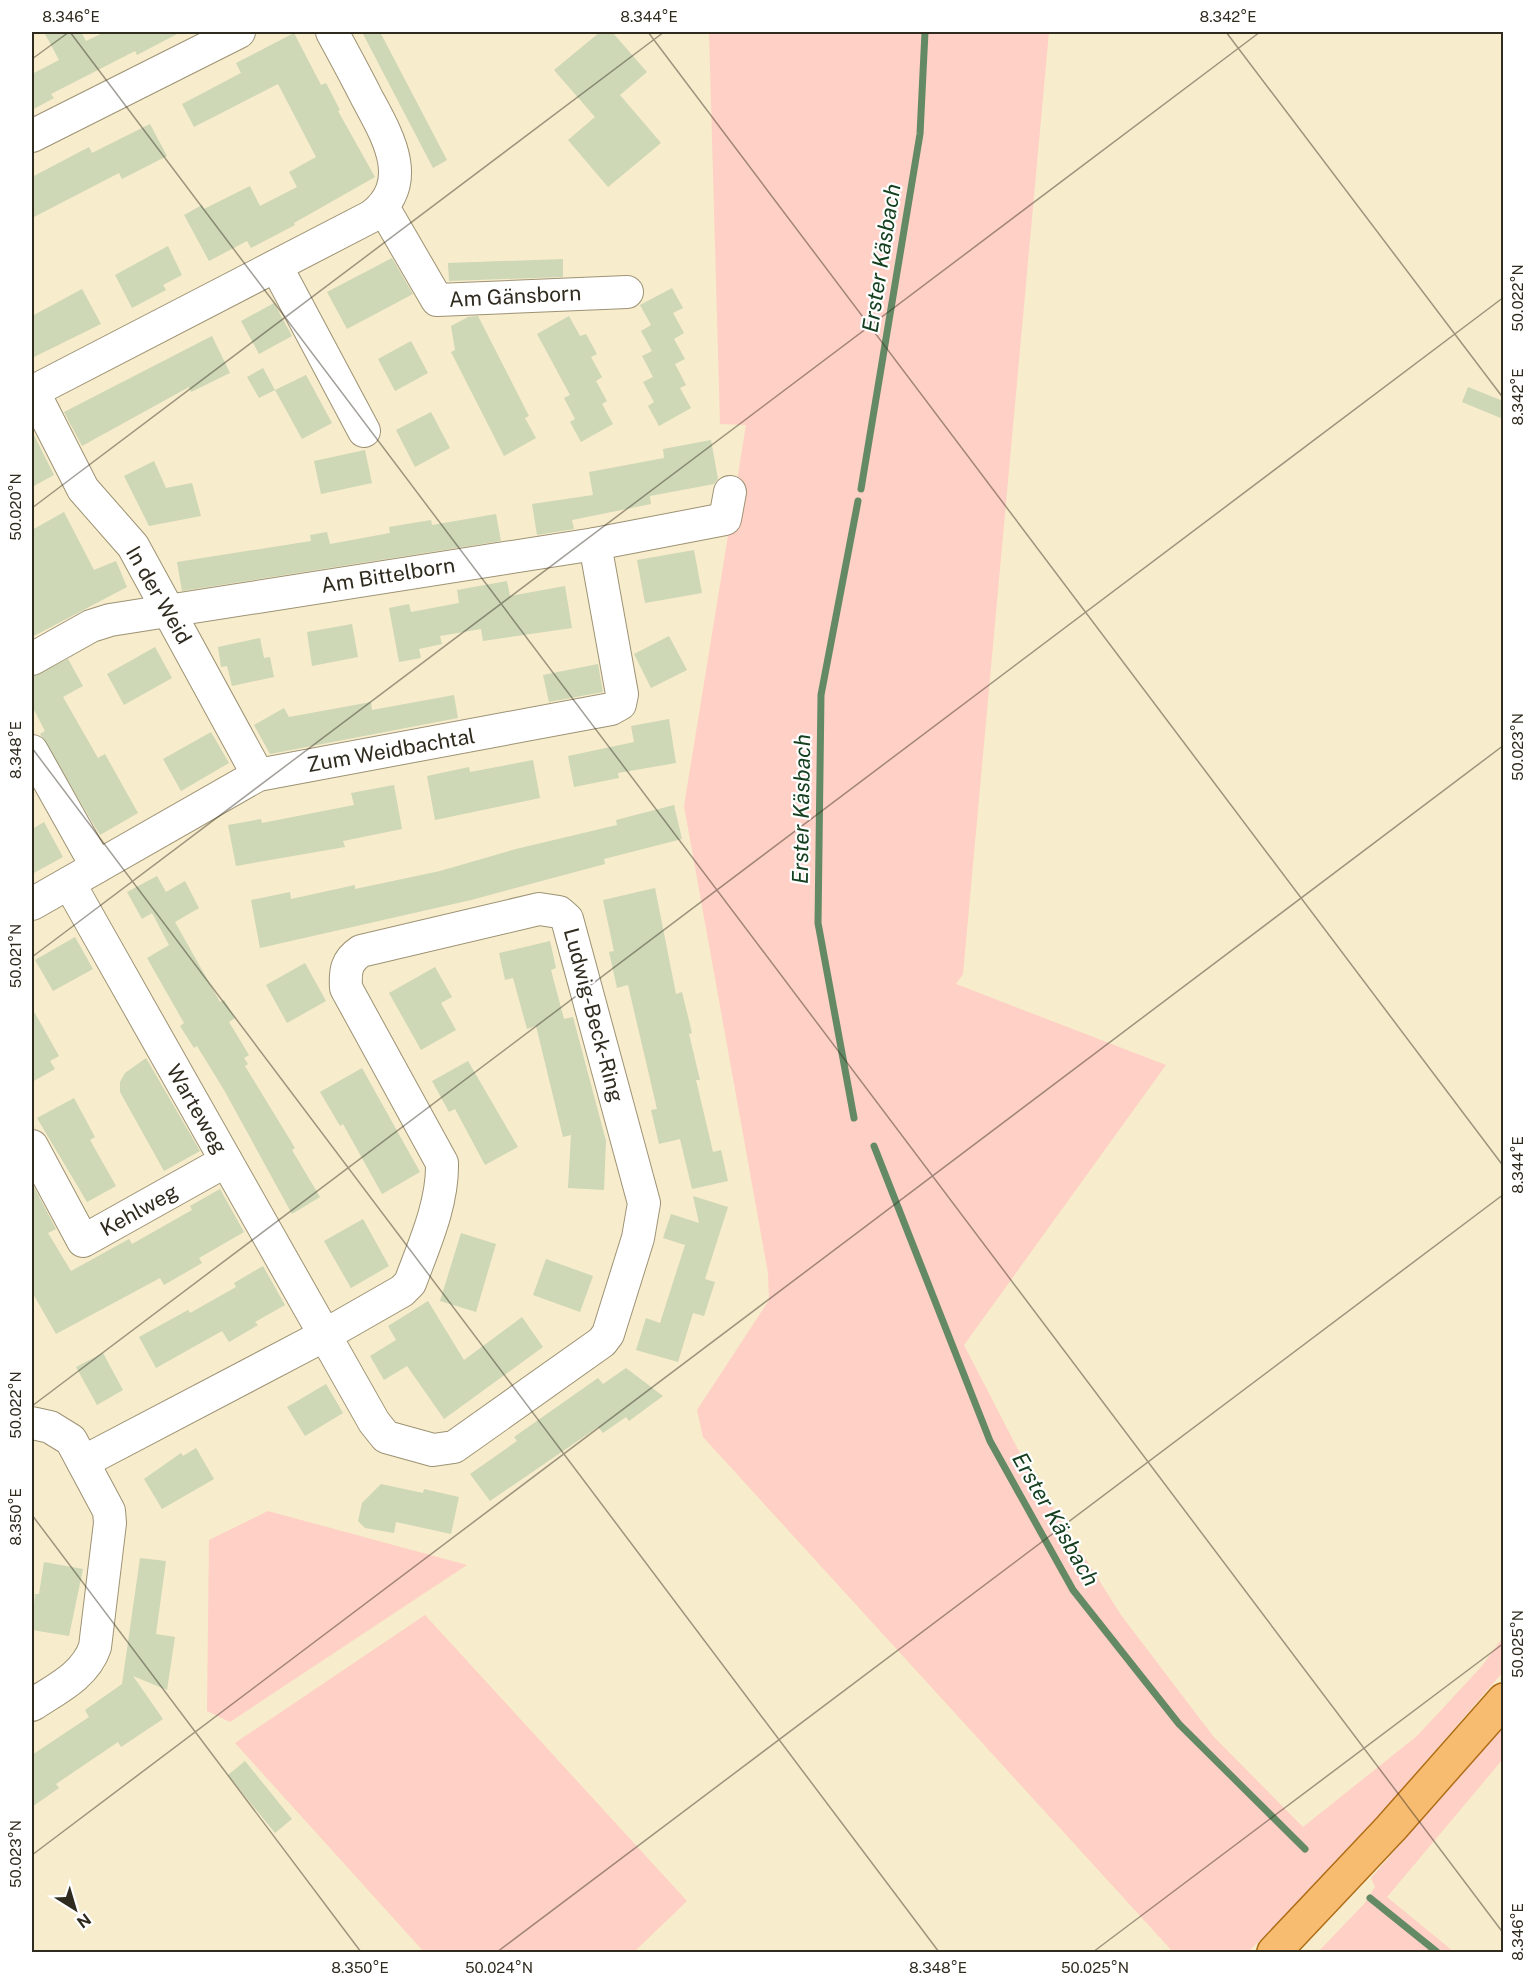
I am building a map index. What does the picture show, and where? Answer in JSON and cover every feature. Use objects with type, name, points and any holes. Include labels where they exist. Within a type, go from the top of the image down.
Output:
[{"type":"main road","points":[[1274,1953],[1391,1828],[1503,1700]]},
{"type":"street","points":[[32,136],[238,32]]},
{"type":"street","points":[[32,391],[276,266],[383,207],[392,190],[396,173],[390,141],[339,45]]},
{"type":"street","name":"Am Gänsborn","points":[[383,207],[437,300],[627,292]]},
{"type":"street","points":[[276,266],[364,431]]},
{"type":"street","name":"In der Weid","points":[[32,391],[83,489],[133,546],[258,775]]},
{"type":"street","name":"Am Bittelborn","points":[[32,659],[91,626],[110,620],[168,609],[595,544],[725,519],[729,492]]},
{"type":"street","name":"Zum Weidbachtal","points":[[32,904],[258,775],[611,709],[620,704],[622,694],[595,544]]},
{"type":"street","points":[[32,752],[97,867]]},
{"type":"street","name":"Warteweg","points":[[69,884],[325,1335]]},
{"type":"street","name":"Ludwig-Beck-Ring","points":[[83,1462],[325,1335],[402,1291],[410,1283],[434,1216],[442,1178],[442,1163],[351,1000],[346,988],[345,973],[350,959],[372,946],[539,909],[559,912],[570,926],[644,1203],[638,1238],[608,1334],[602,1342],[454,1447],[433,1450],[386,1437],[374,1422],[325,1335]]},
{"type":"street","name":"Kehlweg","points":[[32,1146],[83,1241],[226,1161]]},
{"type":"street","points":[[32,1423],[63,1433],[71,1440],[109,1511],[110,1523],[95,1647],[90,1662],[80,1672],[32,1705]]},
{"type":"shaded area","points":[[709,32],[1049,32],[963,974],[956,984],[1166,1065],[964,1345],[1025,1463],[1121,1615],[1213,1736],[1303,1827],[1417,1736],[1482,1666],[1503,1637],[1503,1672],[1325,1878],[1248,1952],[1173,1952],[703,1437],[697,1410],[769,1300],[768,1273],[684,806],[746,425],[720,424]]},
{"type":"shaded area","points":[[268,1511],[467,1565],[230,1722],[207,1711],[209,1540]]},
{"type":"shaded area","points":[[425,1615],[687,1901],[634,1952],[424,1952],[235,1743]]},
{"type":"shaded area","points":[[1503,1725],[1503,1759],[1387,1897],[1454,1952],[1318,1952],[1364,1904],[1375,1887],[1371,1878]]},
{"type":"building","points":[[44,32],[81,32],[86,41],[105,32],[181,32],[137,55],[135,51],[51,94],[54,98],[32,110],[32,74],[59,60]]},
{"type":"building","points":[[362,32],[380,32],[447,160],[433,168]]},
{"type":"building","points":[[600,32],[612,32],[647,72],[620,95],[661,143],[608,187],[568,140],[595,117],[554,70]]},
{"type":"building","points":[[294,33],[321,85],[326,83],[340,110],[338,111],[375,177],[294,223],[295,225],[251,248],[247,241],[209,261],[184,215],[202,205],[204,209],[250,186],[260,206],[297,187],[289,172],[316,157],[278,84],[194,127],[182,104],[241,73],[236,63]]},
{"type":"building","points":[[150,124],[167,156],[122,179],[119,173],[32,218],[32,177],[89,147],[92,153]]},
{"type":"building","points":[[168,246],[182,275],[163,285],[166,290],[132,308],[115,275]]},
{"type":"building","points":[[392,258],[413,294],[347,329],[327,292]]},
{"type":"building","points":[[563,259],[563,277],[449,281],[448,263]]},
{"type":"building","points":[[672,288],[683,308],[673,313],[684,333],[674,339],[685,359],[675,364],[686,385],[680,388],[691,408],[659,426],[648,406],[654,402],[643,382],[653,377],[642,356],[652,351],[641,331],[651,325],[640,305]]},
{"type":"building","points":[[82,289],[101,324],[32,358],[32,316]]},
{"type":"building","points":[[274,303],[292,336],[259,354],[241,321]]},
{"type":"building","points":[[478,316],[529,416],[525,418],[536,438],[504,456],[451,352],[455,350],[451,326],[468,317]]},
{"type":"building","points":[[569,316],[580,336],[586,334],[597,354],[591,357],[602,377],[596,381],[607,401],[602,404],[613,424],[581,442],[570,422],[575,419],[564,398],[570,395],[537,334]]},
{"type":"building","points":[[212,336],[230,373],[191,392],[189,387],[82,446],[64,412]]},
{"type":"building","points":[[411,341],[428,373],[395,391],[378,359]]},
{"type":"building","points":[[263,368],[275,390],[259,398],[247,377]]},
{"type":"building","points":[[306,375],[332,423],[302,439],[275,390]]},
{"type":"building","points":[[1468,387],[1503,401],[1503,419],[1462,402]]},
{"type":"building","points":[[431,412],[450,448],[415,467],[396,430]]},
{"type":"building","points":[[32,431],[54,475],[32,487]]},
{"type":"building","points":[[711,440],[718,479],[714,484],[650,496],[651,504],[572,520],[574,529],[537,535],[532,504],[593,495],[589,472],[664,458],[663,449]]},
{"type":"building","points":[[365,450],[372,483],[321,494],[314,461]]},
{"type":"building","points":[[154,461],[166,488],[192,483],[201,516],[149,526],[124,476]]},
{"type":"building","points":[[64,512],[94,570],[116,561],[127,587],[32,637],[32,530]]},
{"type":"building","points":[[496,514],[501,541],[182,591],[177,562],[311,541],[310,535],[327,532],[330,544],[390,533],[389,527],[431,520],[432,525]]},
{"type":"building","points":[[694,550],[702,593],[645,603],[637,560]]},
{"type":"building","points":[[507,581],[510,596],[565,586],[572,628],[483,641],[481,629],[440,636],[442,644],[419,649],[421,658],[399,662],[389,608],[409,604],[411,612],[459,603],[457,590]]},
{"type":"building","points":[[352,624],[358,657],[312,666],[307,632]]},
{"type":"building","points":[[669,636],[687,670],[651,688],[634,654]]},
{"type":"building","points":[[260,638],[264,658],[270,657],[274,677],[232,686],[227,666],[221,667],[218,647]]},
{"type":"building","points":[[155,647],[172,678],[124,705],[107,674]]},
{"type":"building","points":[[68,659],[83,686],[63,697],[98,758],[105,754],[138,813],[100,835],[40,734],[45,731],[32,706],[32,677]]},
{"type":"building","points":[[598,664],[603,692],[549,702],[543,675]]},
{"type":"building","points":[[454,695],[458,718],[270,754],[254,725],[284,708],[289,717],[371,702],[372,710]]},
{"type":"building","points":[[669,719],[676,763],[618,773],[619,778],[574,787],[568,756],[634,742],[631,726]]},
{"type":"building","points":[[211,732],[229,763],[181,791],[163,759]]},
{"type":"building","points":[[533,760],[540,798],[435,820],[427,776],[469,767],[470,772]]},
{"type":"building","points":[[394,785],[402,829],[343,841],[345,847],[236,866],[228,825],[261,819],[262,823],[354,805],[351,793]]},
{"type":"building","points":[[674,805],[682,839],[604,859],[605,864],[471,900],[260,948],[251,900],[290,892],[291,899],[355,885],[355,889],[440,871],[516,849],[617,825],[616,820]]},
{"type":"building","points":[[44,822],[63,857],[32,874],[32,829]]},
{"type":"building","points":[[157,876],[166,892],[185,881],[199,908],[175,922],[220,1002],[224,1000],[235,1018],[229,1022],[249,1055],[244,1058],[248,1064],[245,1066],[295,1148],[292,1150],[320,1197],[292,1214],[224,1090],[197,1046],[194,1048],[180,1026],[184,1023],[147,958],[169,945],[152,913],[142,919],[127,892]]},
{"type":"building","points":[[655,888],[676,994],[682,992],[692,1033],[689,1034],[700,1080],[696,1080],[713,1152],[721,1150],[728,1181],[692,1189],[680,1139],[659,1144],[651,1110],[657,1109],[628,985],[617,988],[609,952],[614,951],[603,900]]},
{"type":"building","points":[[75,937],[93,969],[53,991],[35,960]]},
{"type":"building","points":[[550,941],[556,968],[551,970],[564,1019],[573,1017],[606,1141],[604,1190],[568,1188],[571,1135],[563,1137],[536,1026],[527,1029],[513,978],[505,980],[499,953]]},
{"type":"building","points":[[305,963],[326,1001],[287,1023],[266,985]]},
{"type":"building","points":[[435,967],[452,997],[441,1003],[456,1030],[421,1050],[389,993]]},
{"type":"building","points":[[32,1008],[59,1056],[50,1061],[55,1069],[32,1082]]},
{"type":"building","points":[[146,1058],[200,1151],[164,1171],[120,1092],[120,1082],[125,1073]]},
{"type":"building","points":[[468,1061],[518,1147],[485,1165],[455,1109],[449,1112],[432,1081]]},
{"type":"building","points":[[362,1068],[420,1172],[382,1194],[343,1124],[340,1126],[320,1092]]},
{"type":"building","points":[[74,1098],[95,1137],[90,1140],[116,1186],[87,1202],[37,1118]]},
{"type":"building","points":[[32,1183],[56,1229],[48,1233],[71,1271],[129,1239],[132,1244],[192,1210],[190,1206],[220,1189],[244,1232],[199,1258],[202,1263],[164,1285],[160,1278],[56,1334],[32,1292]]},
{"type":"building","points":[[693,1196],[728,1207],[705,1279],[715,1282],[704,1316],[693,1313],[678,1362],[636,1350],[646,1318],[660,1323],[685,1245],[663,1238],[671,1214],[699,1223]]},
{"type":"building","points":[[363,1219],[389,1266],[351,1288],[324,1241]]},
{"type":"building","points":[[461,1233],[496,1244],[476,1312],[440,1301]]},
{"type":"building","points":[[546,1259],[593,1276],[580,1312],[533,1295]]},
{"type":"building","points":[[263,1266],[285,1305],[255,1322],[258,1325],[229,1342],[222,1331],[156,1368],[139,1337],[188,1310],[190,1313],[236,1287],[234,1283]]},
{"type":"building","points":[[428,1301],[464,1360],[522,1317],[543,1347],[444,1419],[407,1366],[384,1380],[370,1356],[396,1340],[388,1326]]},
{"type":"building","points":[[103,1353],[123,1390],[97,1405],[76,1367]]},
{"type":"building","points":[[626,1368],[663,1396],[629,1421],[626,1417],[603,1433],[598,1427],[490,1501],[470,1474],[517,1441],[514,1437],[598,1378],[603,1384]]},
{"type":"building","points":[[326,1384],[343,1413],[305,1436],[287,1407]]},
{"type":"building","points":[[196,1448],[214,1479],[162,1509],[144,1479],[181,1453],[183,1456]]},
{"type":"building","points":[[381,1484],[423,1493],[424,1489],[459,1497],[451,1534],[396,1522],[394,1533],[365,1528],[358,1521],[362,1503]]},
{"type":"building","points":[[140,1558],[166,1561],[156,1634],[175,1637],[167,1690],[133,1676],[163,1719],[121,1747],[118,1742],[56,1784],[59,1788],[32,1807],[32,1755],[89,1717],[85,1710],[122,1684]]},
{"type":"building","points":[[44,1562],[83,1569],[69,1636],[32,1630],[35,1594],[39,1594]]},
{"type":"building","points":[[245,1761],[292,1819],[275,1833],[228,1775]]},
{"type":"waterway","name":"Erster Käsbach","points":[[861,489],[920,134],[925,32]]},
{"type":"waterway","name":"Erster Käsbach","points":[[854,1118],[818,923],[821,695],[858,501]]},
{"type":"waterway","name":"Erster Käsbach","points":[[874,1146],[990,1441],[1073,1590],[1179,1724],[1305,1849]]},
{"type":"waterway","name":"Erster Käsbach","points":[[1370,1898],[1437,1952]]}]
